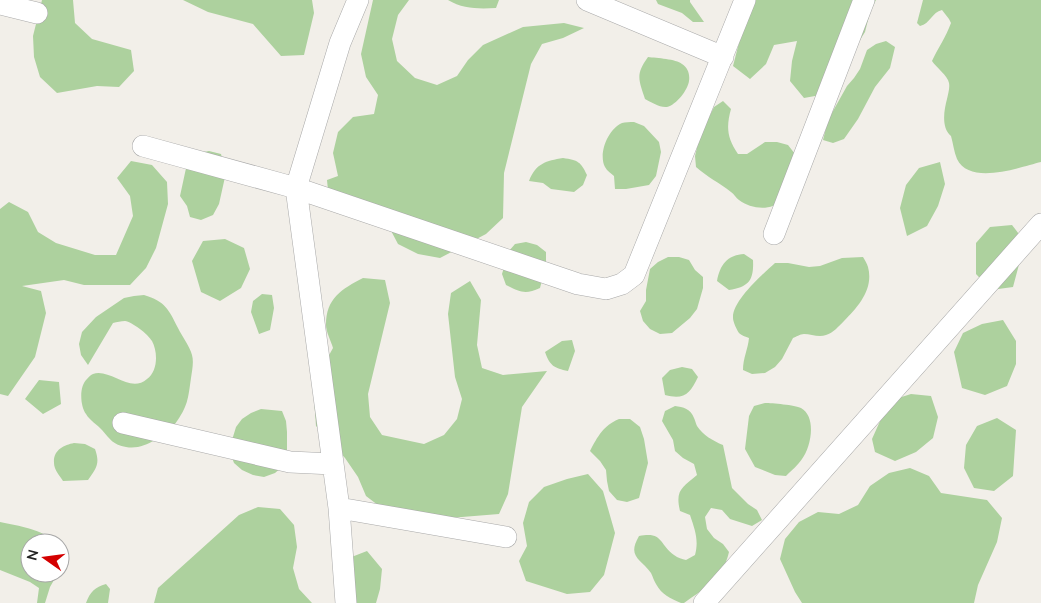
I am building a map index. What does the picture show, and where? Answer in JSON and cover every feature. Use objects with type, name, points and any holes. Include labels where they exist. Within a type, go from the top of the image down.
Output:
[{"type":"street","points":[[346,603],[339,508],[296,188],[340,43],[358,0]]},
{"type":"street","points":[[587,0],[723,57]]},
{"type":"street","points":[[143,146],[296,188],[578,284],[606,288],[622,284],[634,274],[745,0]]},
{"type":"street","points":[[774,234],[864,0]]},
{"type":"street","points":[[0,4],[37,13]]},
{"type":"street","points":[[704,603],[1041,224]]},
{"type":"street","points":[[123,423],[290,462],[333,464]]},
{"type":"street","points":[[339,508],[506,538]]},
{"type":"green space","points":[[42,0],[73,0],[75,23],[92,39],[131,50],[134,71],[119,87],[97,86],[57,93],[40,77],[34,57],[33,36]]},
{"type":"green space","points":[[183,0],[312,0],[314,13],[304,55],[281,56],[253,24],[208,12]]},
{"type":"green space","points":[[373,0],[409,0],[398,15],[392,39],[397,61],[415,78],[437,85],[457,76],[468,60],[483,45],[523,27],[564,23],[584,28],[563,38],[542,44],[531,64],[504,173],[503,218],[486,234],[440,258],[418,254],[398,244],[388,225],[329,201],[327,180],[338,176],[333,153],[338,132],[353,117],[374,114],[378,95],[366,77],[361,54]]},
{"type":"green space","points":[[448,0],[499,0],[496,8],[471,8]]},
{"type":"green space","points":[[656,0],[690,0],[704,22],[693,22],[682,13],[658,4]]},
{"type":"green space","points":[[750,0],[876,0],[870,12],[865,32],[826,94],[804,98],[790,81],[797,41],[774,45],[766,64],[750,79],[733,66]]},
{"type":"green space","points":[[923,0],[1041,0],[1041,162],[1009,170],[984,173],[973,172],[963,167],[957,159],[951,136],[945,124],[944,113],[949,83],[932,61],[951,23],[942,10],[920,26],[917,23]]},
{"type":"green space","points":[[886,41],[895,47],[890,68],[875,87],[858,119],[844,139],[833,143],[823,140],[828,120],[847,86],[860,69],[867,50],[876,44]]},
{"type":"green space","points":[[648,57],[679,62],[688,71],[689,81],[686,89],[681,97],[670,106],[661,107],[645,99],[639,78],[641,68]]},
{"type":"green space","points":[[723,101],[731,109],[728,132],[738,154],[747,154],[765,142],[777,142],[788,145],[795,154],[784,196],[773,206],[761,208],[744,203],[696,167],[695,156],[700,135],[714,107]]},
{"type":"green space","points":[[634,122],[644,126],[659,142],[661,152],[656,176],[649,185],[615,189],[614,176],[603,162],[604,149],[609,136],[617,126],[623,123]]},
{"type":"green space","points":[[209,151],[221,154],[225,177],[219,204],[213,215],[201,220],[190,217],[187,206],[180,196],[188,159],[198,153]]},
{"type":"green space","points":[[563,158],[578,162],[587,175],[583,185],[574,192],[551,189],[543,183],[529,181],[535,170],[542,164]]},
{"type":"green space","points":[[131,161],[152,165],[167,182],[168,204],[156,248],[146,268],[130,285],[84,285],[64,280],[22,286],[41,291],[46,313],[35,357],[8,396],[0,394],[0,209],[9,202],[28,212],[38,232],[56,243],[95,255],[116,255],[133,216],[130,196],[117,178]]},
{"type":"green space","points":[[940,162],[945,184],[938,206],[927,226],[907,236],[900,208],[906,185],[919,168]]},
{"type":"green space","points":[[1012,225],[1025,242],[1013,287],[991,290],[976,274],[976,243],[990,227]]},
{"type":"green space","points":[[225,239],[244,248],[250,269],[241,288],[220,301],[201,292],[192,261],[203,241]]},
{"type":"green space","points":[[526,242],[537,245],[546,252],[546,265],[540,288],[526,292],[506,285],[502,274],[509,251],[515,244]]},
{"type":"green space","points":[[744,254],[753,260],[751,277],[741,287],[729,290],[717,281],[720,270],[725,262],[733,256]]},
{"type":"green space","points":[[668,257],[679,257],[689,260],[695,270],[703,277],[703,288],[697,309],[690,318],[672,333],[660,334],[650,329],[643,321],[640,311],[646,301],[650,269]]},
{"type":"green space","points":[[863,257],[868,267],[869,275],[867,290],[859,304],[838,327],[831,333],[823,336],[804,334],[793,338],[782,359],[775,367],[765,373],[752,374],[743,370],[749,338],[738,332],[733,320],[734,311],[749,288],[763,274],[775,263],[788,263],[809,267],[820,266],[842,258]]},
{"type":"green space","points":[[363,278],[385,280],[390,303],[368,394],[370,417],[382,435],[424,444],[444,435],[457,419],[462,399],[455,377],[448,314],[451,293],[470,281],[481,300],[477,345],[482,368],[503,375],[547,371],[522,407],[508,494],[499,514],[400,522],[366,496],[358,477],[345,458],[316,426],[313,384],[333,348],[326,328],[329,308],[332,301],[342,291]]},
{"type":"green space","points":[[262,294],[272,295],[274,308],[270,330],[259,334],[251,312],[253,301]]},
{"type":"green space","points":[[144,295],[162,303],[169,311],[191,352],[193,367],[187,402],[171,430],[148,443],[138,447],[130,447],[115,443],[88,416],[82,406],[83,386],[90,376],[100,373],[134,384],[147,379],[151,376],[155,366],[154,345],[144,332],[124,321],[113,323],[88,365],[81,355],[79,344],[82,332],[96,317],[124,298]]},
{"type":"green space","points":[[1003,320],[1016,341],[1016,364],[1007,386],[985,395],[962,388],[954,352],[963,333],[982,324]]},
{"type":"green space","points":[[572,340],[575,351],[568,371],[553,366],[545,352],[562,341]]},
{"type":"green space","points":[[682,367],[692,369],[698,377],[692,388],[682,396],[665,395],[662,378],[670,370]]},
{"type":"green space","points":[[39,380],[59,382],[61,404],[43,414],[25,399]]},
{"type":"green space","points":[[911,394],[931,396],[938,417],[933,438],[916,452],[895,461],[875,452],[872,439],[889,401]]},
{"type":"green space","points":[[765,403],[801,408],[809,418],[811,432],[808,447],[800,461],[786,476],[775,475],[755,467],[745,449],[749,416],[754,406]]},
{"type":"green space","points":[[675,406],[689,411],[702,432],[712,440],[723,445],[732,488],[757,510],[762,520],[752,526],[730,519],[722,510],[711,508],[705,517],[707,529],[729,552],[718,576],[684,603],[670,598],[661,591],[651,573],[636,557],[634,549],[639,536],[652,535],[657,537],[678,558],[686,560],[695,555],[696,535],[690,515],[680,511],[678,498],[681,490],[697,475],[694,464],[675,451],[673,440],[662,421],[665,411]]},
{"type":"green space","points":[[261,409],[282,411],[286,421],[287,432],[287,455],[283,466],[275,473],[264,477],[242,470],[234,463],[229,450],[236,427],[242,419]]},
{"type":"green space","points":[[997,418],[1016,430],[1013,476],[994,491],[974,488],[964,468],[966,445],[977,426]]},
{"type":"green space","points":[[619,419],[630,419],[640,427],[648,463],[639,498],[627,502],[617,500],[609,491],[606,470],[590,451],[601,432]]},
{"type":"green space","points":[[74,443],[85,444],[95,449],[97,465],[88,480],[63,481],[55,468],[54,458],[57,451]]},
{"type":"green space","points":[[910,468],[929,476],[941,493],[987,500],[1002,518],[997,542],[978,585],[974,603],[802,603],[780,559],[785,539],[799,522],[818,512],[839,514],[858,505],[870,486],[889,473]]},
{"type":"green space","points":[[588,474],[603,491],[615,533],[604,575],[590,592],[567,594],[526,581],[519,561],[527,546],[523,523],[529,502],[544,487]]},
{"type":"green space","points":[[258,507],[280,509],[294,525],[297,547],[293,568],[299,589],[312,603],[154,603],[158,588],[239,515]]},
{"type":"green space","points":[[0,522],[42,533],[20,533],[20,578],[0,570]]},
{"type":"green space","points":[[367,551],[382,569],[380,589],[376,603],[350,603],[349,558]]},
{"type":"green space","points":[[32,583],[52,583],[45,603],[37,603],[39,588]]},
{"type":"green space","points":[[106,584],[110,589],[108,603],[86,603],[93,590]]}]
